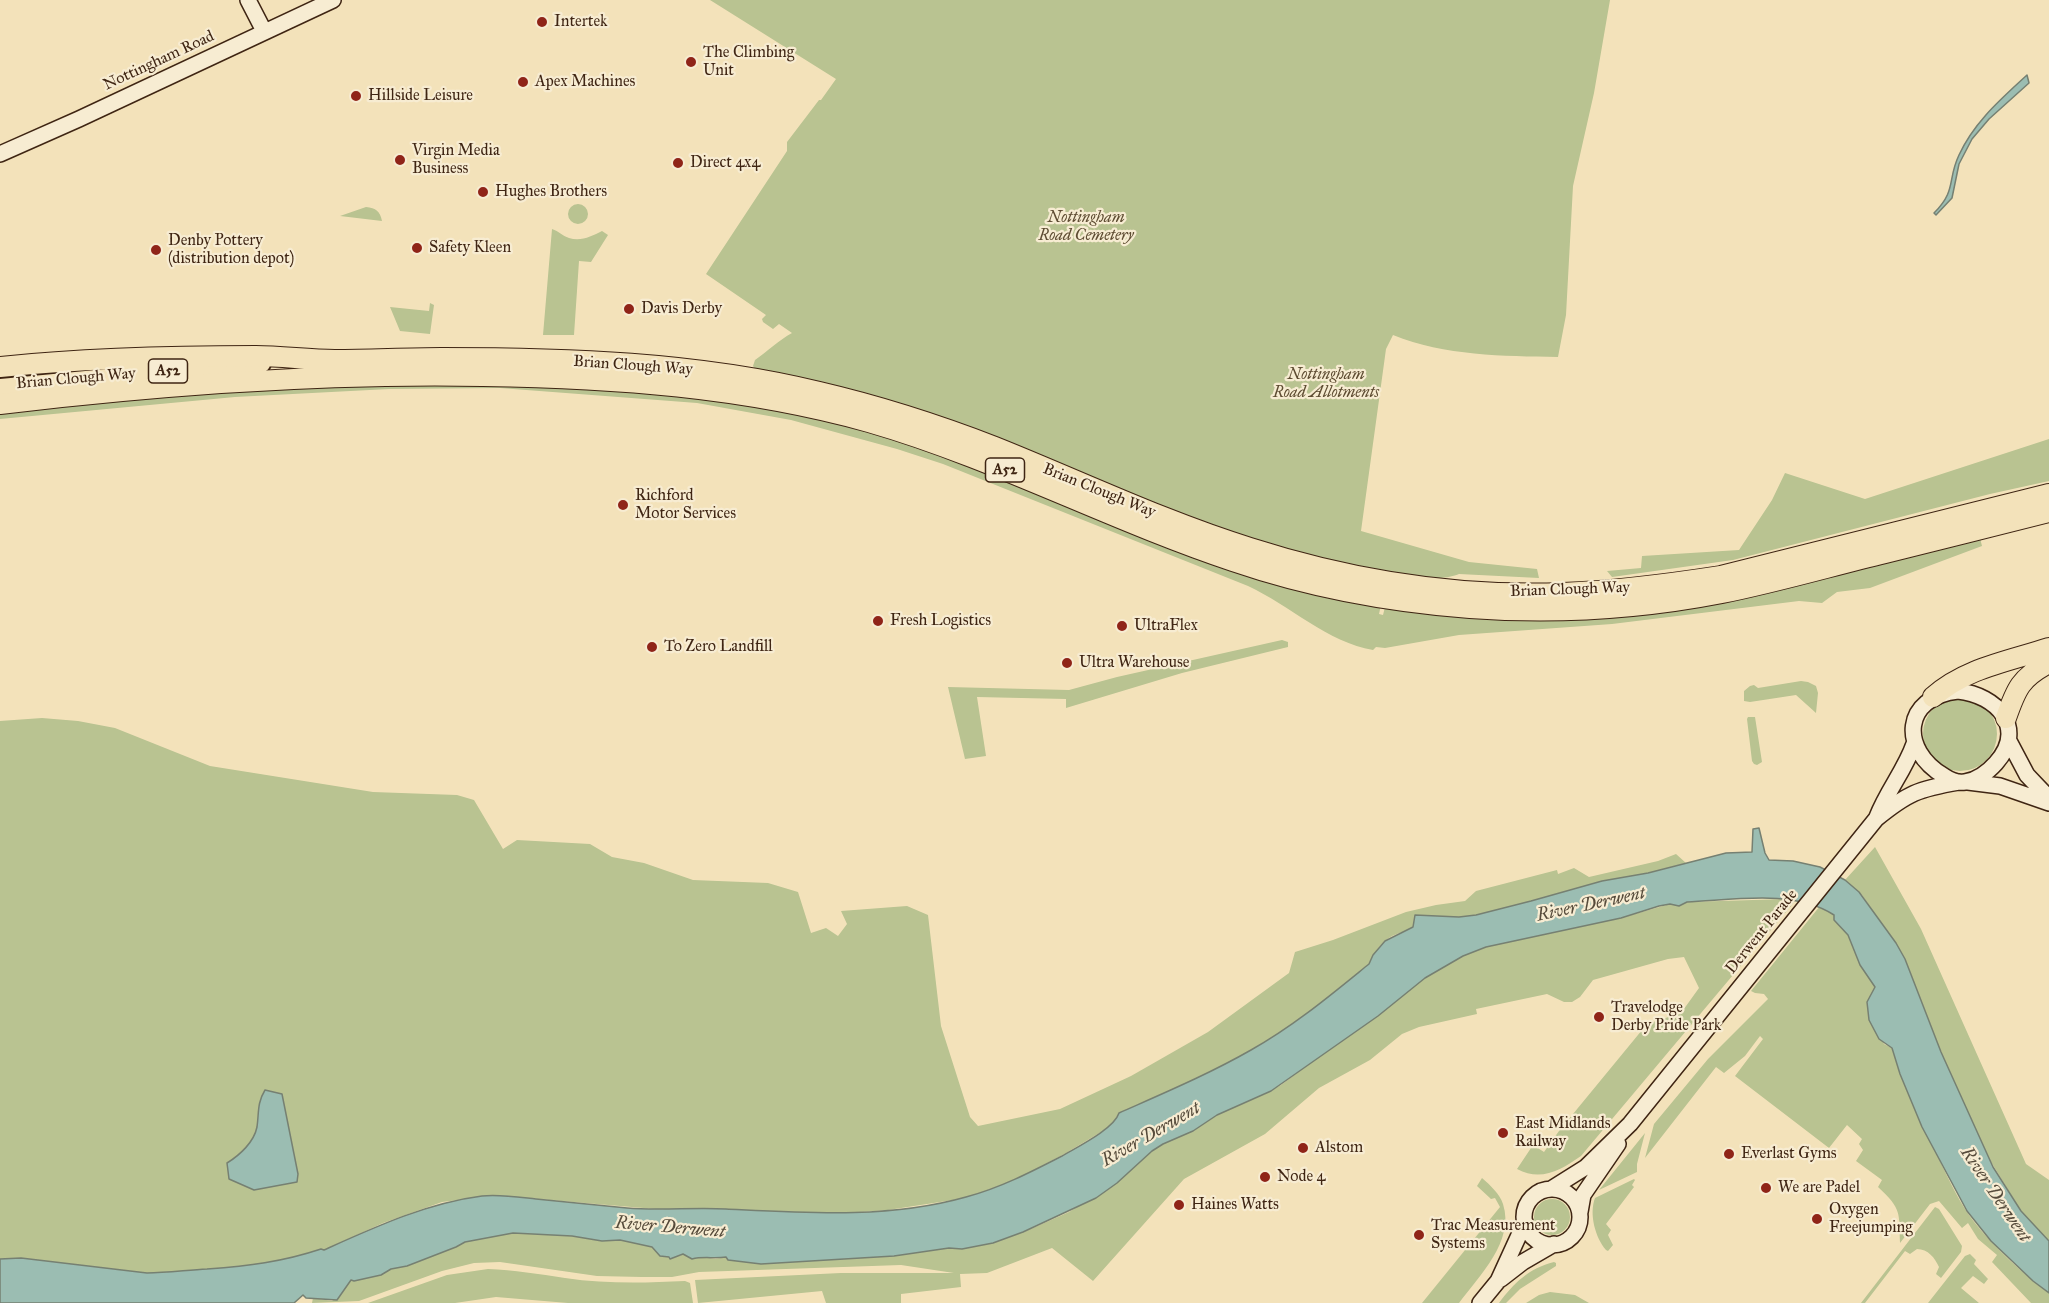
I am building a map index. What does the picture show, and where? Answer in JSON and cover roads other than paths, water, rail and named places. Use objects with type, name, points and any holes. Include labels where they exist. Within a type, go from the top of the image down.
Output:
[{"type":"highway","points":[[0,368],[86,360],[224,356],[336,360]]},
{"type":"highway","name":"Brian Clough Way","points":[[336,360],[468,358],[592,362],[674,368],[779,383],[907,415],[998,448],[1167,519],[1252,549],[1364,577],[1484,592],[1587,591],[1666,585],[1721,576],[2049,494]]},
{"type":"highway","name":"Brian Clough Way","points":[[0,404],[276,380],[402,375],[552,377],[710,389],[803,406],[912,435],[988,463],[1149,530],[1267,572],[1353,592],[1477,608],[1556,610],[1612,607],[1719,594],[2049,512]]},
{"type":"highway","points":[[1968,532],[2049,523]]},
{"type":"highway","points":[[1933,697],[1944,687],[1970,674],[2049,648]]},
{"type":"highway","points":[[2006,718],[2016,691],[2022,682],[2032,672],[2049,663]]},
{"type":"main road","name":"Brian Clough Way","points":[[0,387],[182,370],[336,360]]},
{"type":"street","points":[[248,0],[264,31]]},
{"type":"street","name":"Nottingham Road","points":[[1,152],[79,119],[333,0]]},
{"type":"street","points":[[2049,798],[2027,775],[2009,741],[2006,718],[1989,700],[1958,691],[1946,692],[1933,697],[1924,706],[1916,718],[1912,735],[1914,744],[1931,767],[1948,778],[2000,786],[2049,803]]},
{"type":"street","points":[[1963,782],[1988,772],[2000,758],[2009,741]]},
{"type":"street","name":"Derwent Parade","points":[[1874,822],[1883,802],[1908,761],[1914,744]]},
{"type":"street","name":"Derwent Parade","points":[[1551,1190],[1586,1167],[1630,1124],[1874,822],[1899,801],[1918,791],[1963,782]]},
{"type":"street","name":"Derwent Parade","points":[[1580,1212],[1584,1192],[1611,1157],[1630,1124]]},
{"type":"street","points":[[1480,1303],[1498,1281],[1523,1262],[1564,1242],[1573,1235],[1579,1224],[1580,1212],[1570,1196],[1559,1190],[1551,1190],[1540,1192],[1531,1200],[1525,1211],[1525,1222],[1498,1281]]},
{"type":"street","points":[[1525,1222],[1534,1238],[1545,1244],[1554,1245]]},
{"type":"water","points":[[2027,75],[2029,83],[1989,119],[1972,139],[1959,164],[1952,198],[1936,215],[1934,213],[1949,191],[1955,164],[1972,132]]},
{"type":"water","name":"River Derwent","points":[[1759,828],[1769,860],[1793,861],[1820,867],[1845,880],[1859,892],[1896,943],[1905,959],[1941,1052],[1993,1167],[2021,1211],[2049,1241],[2049,1293],[1991,1241],[1967,1211],[1922,1127],[1892,1048],[1879,1039],[1869,1020],[1867,1002],[1875,987],[1860,965],[1848,935],[1834,920],[1834,915],[1801,902],[1744,898],[1687,902],[1679,906],[1670,904],[1659,906],[1621,918],[1486,947],[1463,956],[1425,978],[1378,1016],[1271,1091],[1217,1115],[1193,1131],[1152,1151],[1117,1183],[1096,1198],[1023,1232],[993,1243],[962,1249],[949,1248],[894,1256],[761,1264],[728,1260],[726,1257],[692,1259],[683,1254],[670,1259],[660,1256],[652,1247],[620,1240],[602,1241],[572,1236],[513,1233],[465,1242],[407,1266],[391,1269],[381,1275],[351,1280],[337,1300],[306,1298],[303,1295],[294,1303],[0,1303],[0,1259],[21,1258],[147,1273],[251,1265],[324,1250],[421,1210],[482,1196],[509,1196],[639,1209],[817,1213],[907,1209],[966,1197],[1027,1174],[1062,1156],[1103,1131],[1119,1113],[1203,1075],[1267,1041],[1369,964],[1373,955],[1385,941],[1413,927],[1415,915],[1459,917],[1476,915],[1602,881],[1648,873],[1726,853],[1752,852],[1753,829]]},
{"type":"water","points":[[265,1090],[282,1094],[298,1174],[297,1182],[254,1190],[229,1179],[227,1163],[253,1138],[257,1127],[259,1104]]},
{"type":"place","name":"Intertek","points":[[542,22]]},
{"type":"place","name":"The Climbing Unit","points":[[691,62]]},
{"type":"place","name":"Apex Machines","points":[[523,82]]},
{"type":"place","name":"Hillside Leisure","points":[[356,96]]},
{"type":"place","name":"Virgin Media Business","points":[[400,160]]},
{"type":"place","name":"Direct 4x4","points":[[678,163]]},
{"type":"place","name":"Hughes Brothers","points":[[483,192]]},
{"type":"place","name":"Safety Kleen","points":[[417,248]]},
{"type":"place","name":"Denby Pottery (distribution depot)","points":[[156,250]]},
{"type":"place","name":"Davis Derby","points":[[629,309]]},
{"type":"place","name":"Richford Motor Services","points":[[623,505]]},
{"type":"place","name":"Fresh Logistics","points":[[878,621]]},
{"type":"place","name":"UltraFlex","points":[[1122,626]]},
{"type":"place","name":"To Zero Landfill","points":[[652,647]]},
{"type":"place","name":"Ultra Warehouse","points":[[1067,663]]},
{"type":"place","name":"Travelodge Derby Pride Park","points":[[1599,1017]]},
{"type":"place","name":"East Midlands Railway","points":[[1503,1133]]},
{"type":"place","name":"Alstom","points":[[1303,1148]]},
{"type":"place","name":"Everlast Gyms","points":[[1729,1154]]},
{"type":"place","name":"Node 4","points":[[1265,1177]]},
{"type":"place","name":"We are Padel","points":[[1766,1188]]},
{"type":"place","name":"Haines Watts","points":[[1179,1205]]},
{"type":"place","name":"Oxygen Freejumping","points":[[1817,1219]]},
{"type":"place","name":"Trac Measurement Systems","points":[[1419,1235]]},
{"type":"park label","name":"Nottingham Road Cemetery","points":[[1086,227]]},
{"type":"park label","name":"Nottingham Road Allotments","points":[[1326,384]]}]
